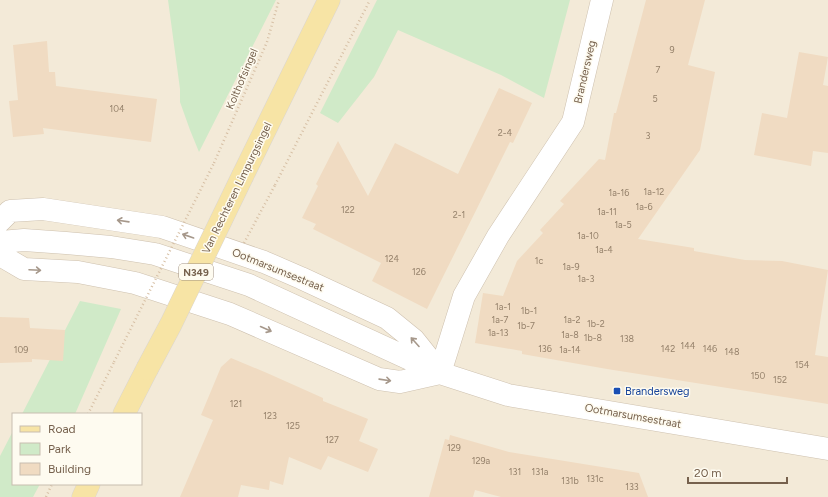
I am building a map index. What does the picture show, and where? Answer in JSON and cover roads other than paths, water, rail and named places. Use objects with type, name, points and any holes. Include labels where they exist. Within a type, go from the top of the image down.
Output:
[{"type":"main road","name":"Van Rechteren Limpurgsingel","points":[[295,68],[318,0]]},
{"type":"main road","name":"Van Rechteren Limpurgsingel","points":[[125,413],[171,324],[329,0]]},
{"type":"main road","points":[[83,497],[89,485]]},
{"type":"street","name":"Brandersweg","points":[[440,373],[464,296],[498,236],[573,122],[602,0]]},
{"type":"street","name":"Ootmarsumsestraat","points":[[0,221],[10,211],[43,208],[162,226],[264,262],[386,318],[414,340],[440,373]]},
{"type":"street","name":"Ootmarsumsestraat","points":[[0,242],[24,240],[111,247],[155,254],[249,285],[440,373],[508,395],[828,449]]},
{"type":"street","points":[[0,255],[24,269],[78,272],[135,283],[230,314],[379,379],[400,382],[440,373]]},
{"type":"place","name":"Brandersweg","points":[[617,391]]}]
